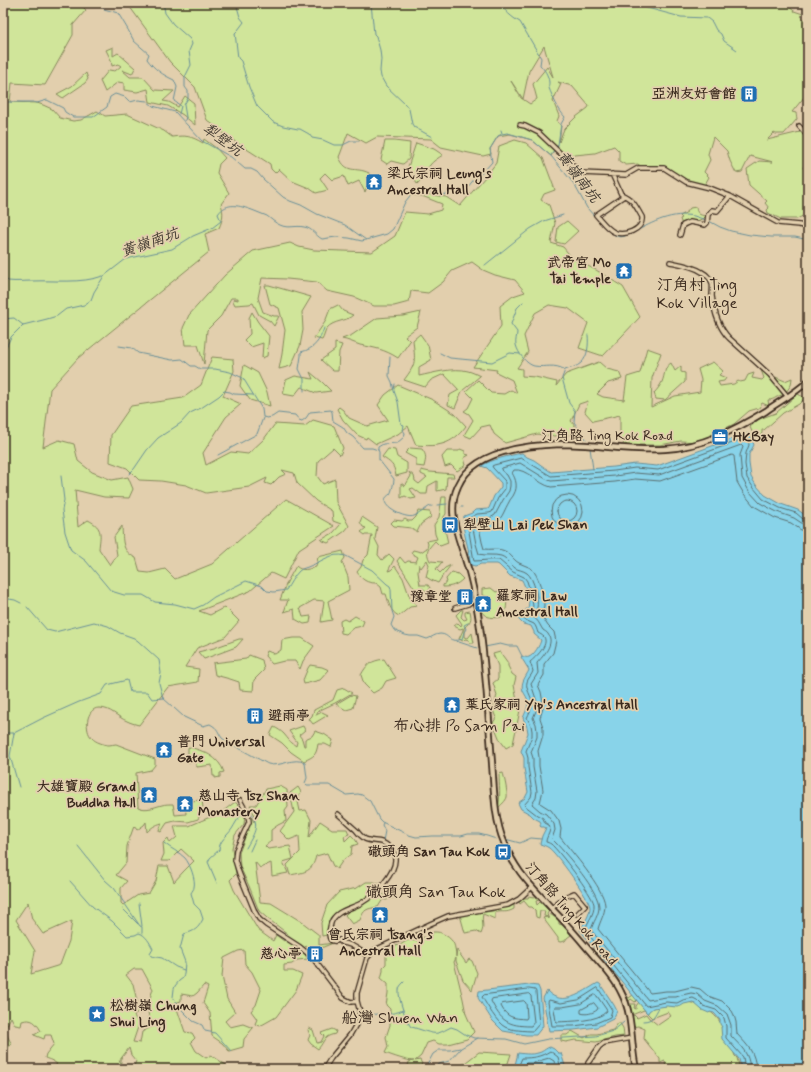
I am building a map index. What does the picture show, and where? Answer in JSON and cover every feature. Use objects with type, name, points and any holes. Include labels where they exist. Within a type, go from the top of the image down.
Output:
[{"type":"main road","name":"汀角路 Ting Kok Road","points":[[636,1069],[629,1013],[625,999],[618,985],[581,940],[532,887],[516,867],[503,841],[499,824],[494,786],[483,646],[475,599],[455,525],[453,507],[455,493],[465,474],[474,466],[484,460],[504,452],[518,449],[548,444],[579,444],[648,450],[686,446],[707,441],[734,430],[788,397],[808,381]]},
{"type":"street","points":[[520,125],[539,133],[581,174],[626,175],[638,168],[664,168],[686,182],[710,188],[730,196],[778,223],[808,227]]},
{"type":"street","points":[[799,126],[808,137]]},
{"type":"street","points":[[612,174],[621,194],[632,200],[642,217],[640,226],[636,230],[628,233],[617,234],[612,231],[596,214],[624,196]]},
{"type":"street","points":[[680,235],[683,225],[690,222],[705,225],[707,223],[708,215],[712,210],[717,211],[730,196]]},
{"type":"street","points":[[670,262],[697,269],[707,276],[712,283],[712,295],[717,320],[723,332],[770,375],[788,397]]},
{"type":"street","points":[[455,608],[468,604],[475,599],[482,601]]},
{"type":"street","points":[[240,800],[248,813],[249,819],[247,827],[236,850],[235,863],[254,912],[266,925],[308,953],[343,998],[351,1002],[357,1001]]},
{"type":"street","points":[[338,814],[365,839],[383,843],[389,847],[392,850],[395,859],[387,879],[371,897],[334,917],[329,934],[331,941],[334,942],[339,940],[342,943],[348,943],[369,956]]},
{"type":"street","points":[[324,1069],[330,1058],[350,1035],[358,1021],[360,1012],[356,997],[366,962],[374,951],[379,947],[448,916],[508,905],[519,899],[532,887]]},
{"type":"street","points":[[552,908],[567,896],[574,893],[585,906],[577,914]]},
{"type":"street","points":[[587,1069],[588,1063],[599,1047],[604,1043],[632,1038]]},
{"type":"green space","points":[[3,3],[79,3],[86,10],[73,25],[73,35],[45,85],[12,83],[10,102],[37,103],[52,109],[60,118],[73,121],[81,120],[97,111],[105,116],[127,114],[164,131],[172,137],[188,137],[203,143],[204,139],[216,148],[225,158],[219,164],[217,173],[229,193],[221,204],[223,216],[219,228],[205,234],[209,252],[78,358],[50,389],[43,447],[59,440],[74,444],[78,461],[92,472],[112,480],[128,477],[133,489],[129,498],[104,497],[75,490],[78,527],[88,520],[97,526],[100,532],[99,549],[110,565],[117,555],[114,537],[122,526],[125,549],[136,558],[140,572],[149,573],[165,569],[175,579],[212,564],[286,499],[334,526],[299,549],[284,579],[271,573],[250,591],[199,611],[210,615],[225,607],[239,621],[225,637],[197,648],[185,667],[199,669],[198,682],[168,687],[139,725],[128,722],[103,708],[95,709],[91,712],[87,725],[89,735],[95,741],[107,745],[116,744],[155,759],[155,765],[151,770],[136,773],[138,807],[147,809],[164,804],[173,804],[175,815],[186,814],[185,802],[199,800],[202,798],[203,809],[198,819],[188,822],[175,821],[167,823],[161,832],[159,831],[162,823],[154,826],[147,832],[146,822],[137,830],[134,826],[127,846],[126,863],[116,875],[127,881],[121,888],[121,903],[123,905],[138,895],[149,893],[156,881],[159,866],[168,866],[174,882],[194,861],[181,849],[169,861],[161,861],[164,854],[163,843],[168,838],[170,843],[177,837],[174,826],[189,826],[218,815],[235,802],[241,808],[245,816],[244,824],[235,835],[232,848],[236,874],[230,880],[234,890],[258,930],[273,941],[276,935],[284,941],[288,934],[259,911],[240,867],[239,853],[250,820],[247,809],[254,822],[255,816],[250,805],[256,805],[266,789],[280,786],[287,790],[288,807],[285,811],[286,821],[271,830],[271,841],[265,846],[268,849],[290,846],[293,859],[283,862],[288,873],[272,876],[271,863],[260,868],[255,862],[260,902],[271,903],[302,922],[319,935],[319,945],[333,943],[314,951],[306,946],[302,950],[308,959],[297,960],[292,964],[284,965],[284,971],[293,971],[302,975],[296,990],[276,1017],[260,1026],[255,1024],[257,1019],[251,1011],[256,1005],[261,990],[252,972],[245,964],[244,950],[238,951],[224,958],[222,976],[227,999],[235,1012],[225,1021],[230,1027],[243,1024],[253,1028],[244,1039],[243,1047],[229,1051],[222,1043],[212,1036],[210,1013],[203,1003],[208,987],[204,985],[193,996],[181,994],[181,1001],[175,1003],[185,1032],[192,1033],[195,1038],[191,1042],[196,1051],[206,1058],[211,1055],[226,1065],[221,1069],[133,1069],[136,1061],[131,1055],[129,1048],[119,1061],[121,1061],[120,1069],[51,1069],[57,1064],[45,1058],[46,1054],[54,1044],[51,1035],[45,1035],[44,1039],[34,1035],[41,1031],[31,1020],[22,1021],[21,1026],[15,1025],[11,1017],[6,1031],[12,1044],[6,1049],[3,1046]],"holes":[[[28,902],[32,919],[43,934],[72,921],[69,941],[60,965],[31,974],[35,951],[16,920]],[[134,969],[142,969],[153,989],[147,1007],[151,1027],[142,1032],[140,1043],[133,1042],[139,1024],[134,1016],[139,1010],[133,984],[126,975]]]},
{"type":"green space","points":[[127,3],[785,3],[794,11],[803,14],[801,16],[808,23],[808,103],[806,103],[805,96],[792,112],[796,113],[797,119],[784,134],[774,133],[767,140],[804,131],[808,138],[808,163],[803,167],[808,176],[808,195],[805,200],[808,200],[808,213],[797,219],[781,219],[768,213],[767,210],[769,208],[765,203],[767,201],[749,185],[747,169],[759,161],[773,162],[750,156],[742,172],[736,173],[727,151],[713,137],[708,154],[710,160],[704,172],[709,177],[704,186],[685,180],[670,170],[643,168],[638,164],[626,165],[619,161],[619,151],[614,146],[595,153],[575,155],[561,154],[558,146],[551,156],[532,140],[510,134],[498,136],[490,149],[491,154],[483,156],[441,147],[431,139],[377,137],[366,143],[348,133],[339,157],[342,163],[348,168],[369,173],[370,179],[365,192],[359,181],[348,186],[344,176],[332,180],[325,173],[320,178],[328,190],[316,193],[309,188],[292,181],[279,169],[275,173],[271,169],[270,164],[231,139],[207,120],[195,87],[170,62]],"holes":[[[544,46],[553,77],[547,67],[533,84],[537,99],[530,104],[521,98],[511,81],[523,99],[529,71]],[[558,82],[572,86],[589,106],[564,129],[559,142],[561,126],[557,121],[559,116],[553,101],[561,84]]]},
{"type":"green space","points":[[113,47],[113,56],[118,53],[135,68],[132,74],[122,70],[130,77],[143,77],[155,90],[174,91],[163,101],[169,102],[178,107],[185,96],[194,103],[195,125],[183,115],[168,106],[150,102],[148,89],[137,92],[124,90],[124,83],[118,82],[105,92],[100,81],[109,70],[115,71],[121,66],[118,64],[112,66],[106,50]]},
{"type":"green space","points":[[86,73],[88,79],[85,83],[63,98],[57,94],[72,86]]},
{"type":"green space","points":[[515,140],[526,143],[543,158],[555,190],[544,194],[541,200],[549,205],[555,223],[551,243],[563,247],[573,259],[596,270],[623,287],[640,317],[603,356],[579,348],[588,323],[568,308],[549,305],[535,313],[524,336],[528,352],[517,368],[522,369],[522,376],[535,377],[557,382],[556,386],[566,374],[599,362],[607,369],[619,372],[622,379],[608,383],[597,394],[603,397],[624,400],[627,377],[640,373],[647,348],[661,353],[652,378],[651,407],[675,396],[700,392],[701,380],[698,369],[713,362],[723,371],[719,375],[726,378],[724,381],[718,382],[720,386],[734,384],[738,381],[745,381],[748,375],[754,373],[752,378],[762,380],[764,378],[761,370],[762,367],[773,376],[785,381],[792,378],[791,385],[784,395],[768,400],[769,406],[762,403],[759,408],[749,411],[734,424],[698,442],[681,441],[660,445],[639,445],[639,447],[634,447],[634,445],[632,447],[626,444],[622,446],[625,441],[618,439],[620,432],[620,415],[593,421],[585,412],[588,401],[579,404],[571,421],[582,434],[554,436],[537,434],[505,443],[494,434],[490,425],[481,427],[471,438],[464,435],[473,420],[469,414],[464,411],[468,408],[473,398],[466,391],[478,380],[491,393],[504,394],[511,390],[517,393],[512,380],[496,372],[497,370],[473,367],[501,326],[500,306],[513,296],[525,292],[515,280],[483,270],[472,262],[452,271],[443,282],[428,293],[411,291],[409,302],[394,306],[374,306],[354,297],[327,291],[317,282],[262,278],[258,298],[263,312],[274,316],[279,316],[274,326],[270,321],[259,315],[253,303],[235,305],[233,301],[234,299],[238,300],[238,298],[231,298],[221,316],[207,330],[204,364],[198,345],[185,345],[183,328],[189,315],[225,275],[253,251],[290,243],[299,247],[314,250],[372,252],[395,236],[405,212],[428,214],[441,210],[442,204],[422,196],[409,195],[412,192],[446,197],[460,206],[496,163],[499,146]]},
{"type":"green space","points":[[385,141],[410,143],[409,159],[403,164],[391,161],[387,164],[381,160]]},
{"type":"green space","points":[[416,143],[434,149],[443,155],[431,164],[422,179],[417,184],[408,167]]},
{"type":"green space","points":[[696,207],[699,214],[706,216],[695,222],[688,220],[686,223],[687,226],[684,227],[681,224],[680,219],[682,218],[680,216],[687,212],[690,208]]},
{"type":"green space","points":[[567,221],[578,231],[564,244],[556,242],[558,227]]},
{"type":"green space","points":[[265,285],[311,297],[302,312],[303,330],[300,346],[291,366],[279,369],[285,330],[279,308],[270,304]]},
{"type":"green space","points":[[338,305],[343,311],[353,315],[347,319],[330,325],[326,329],[322,340],[314,338],[325,322],[330,309]]},
{"type":"green space","points":[[252,312],[269,336],[267,356],[262,358],[263,343],[251,347],[244,340],[250,334],[249,318]]},
{"type":"green space","points":[[421,312],[417,327],[405,336],[410,341],[398,358],[384,351],[342,339],[352,335],[377,318],[403,316]]},
{"type":"green space","points":[[420,334],[428,345],[431,360],[419,367],[419,376],[444,371],[462,370],[472,372],[480,376],[462,391],[455,408],[448,405],[450,395],[459,390],[444,374],[431,380],[425,387],[404,380],[411,370],[414,362],[413,340]]},
{"type":"green space","points":[[335,343],[342,345],[339,352],[338,371],[333,371],[321,360],[335,350]]},
{"type":"green space","points":[[212,357],[233,359],[234,371],[223,396],[241,404],[226,417],[203,453],[206,465],[231,452],[248,454],[264,439],[275,424],[305,426],[313,420],[334,426],[343,448],[340,455],[333,448],[318,461],[317,476],[323,484],[335,479],[336,502],[349,526],[345,531],[328,543],[321,540],[333,533],[341,524],[333,521],[332,511],[316,501],[297,483],[294,473],[282,470],[286,474],[279,477],[271,485],[265,483],[267,478],[249,487],[206,493],[186,485],[161,481],[139,480],[127,468],[110,462],[111,435],[131,406],[183,398],[201,385]]},
{"type":"green space","points":[[671,363],[675,371],[681,366],[681,372],[685,373],[685,382],[665,400],[656,399],[654,393],[662,382],[665,371]]},
{"type":"green space","points":[[244,365],[258,373],[267,392],[270,406],[250,400],[240,386]]},
{"type":"green space","points":[[310,372],[331,391],[316,393],[301,387],[294,396],[283,394],[286,380],[295,376],[313,379]]},
{"type":"green space","points":[[398,385],[433,400],[455,414],[466,426],[450,441],[438,445],[416,445],[408,426],[398,434],[376,444],[367,437],[366,439],[357,435],[343,420],[337,409],[339,407],[349,418],[367,426],[388,420],[378,405],[385,395]]},
{"type":"green space","points":[[798,394],[805,398],[799,404],[783,413],[764,430],[762,430],[760,436],[753,434],[750,427],[759,419],[776,413]]},
{"type":"green space","points":[[410,448],[422,449],[426,457],[424,467],[416,466],[416,459],[405,453]]},
{"type":"green space","points":[[388,449],[395,450],[397,457],[407,463],[407,473],[396,476],[392,464],[382,457]]},
{"type":"green space","points":[[460,449],[465,451],[465,454],[469,455],[464,458],[466,465],[457,471],[451,465],[445,467],[442,457],[447,451],[459,451]]},
{"type":"green space","points":[[421,470],[453,474],[454,477],[447,477],[446,489],[437,491],[437,481],[428,486],[427,494],[421,494],[413,488],[410,489],[416,498],[411,499],[405,496],[401,498],[401,483],[405,486],[411,476],[409,472],[414,476],[415,481],[419,484],[427,477],[421,474]]},
{"type":"green space","points":[[442,497],[446,497],[446,514],[443,518],[448,543],[440,546],[435,541],[429,548],[428,555],[430,561],[442,562],[436,569],[440,573],[451,565],[438,583],[426,577],[429,565],[427,560],[421,568],[419,564],[418,572],[420,585],[428,585],[430,588],[429,593],[422,588],[423,593],[418,594],[397,561],[400,557],[405,563],[408,561],[416,562],[418,557],[411,553],[413,550],[421,552],[427,548],[427,541],[437,539],[434,525],[439,517]]},
{"type":"green space","points":[[418,511],[430,512],[431,517],[421,524],[417,532],[411,528],[394,526],[391,523],[394,520],[402,521],[405,519],[412,521],[416,517]]},
{"type":"green space","points":[[362,517],[377,527],[375,539],[379,547],[378,555],[382,560],[389,554],[394,559],[388,571],[395,566],[403,578],[410,598],[417,606],[410,607],[399,616],[392,610],[386,594],[383,594],[381,587],[376,583],[365,580],[357,572],[361,567],[363,560],[368,555],[372,535],[365,535],[361,532],[366,528],[363,527],[360,522]]},
{"type":"green space","points":[[343,551],[345,558],[342,562],[348,577],[349,590],[328,601],[332,620],[321,622],[324,601],[314,600],[300,608],[303,617],[311,616],[310,623],[304,624],[295,619],[294,609],[284,612],[288,600],[280,600],[287,582],[296,566],[303,569],[316,567],[318,557]]},
{"type":"green space","points":[[452,572],[458,574],[463,579],[449,587],[443,587],[443,585],[447,582],[446,579]]},
{"type":"green space","points":[[491,588],[496,592],[504,589],[507,603],[504,617],[488,617],[481,611],[489,605],[491,598],[482,595],[482,589]]},
{"type":"green space","points":[[463,610],[461,617],[464,620],[467,619],[465,612],[470,611],[471,618],[470,622],[464,628],[464,637],[468,638],[472,633],[474,643],[470,643],[469,640],[465,639],[463,641],[459,639],[463,628],[460,629],[454,626],[458,623],[461,626],[462,624],[456,615]]},
{"type":"green space","points":[[355,616],[364,621],[362,626],[353,628],[346,634],[341,633],[340,621],[344,619],[348,621]]},
{"type":"green space","points":[[302,638],[314,646],[303,661],[300,669],[295,661],[284,661],[272,664],[265,656],[267,651],[275,654],[281,650],[282,640]]},
{"type":"green space","points":[[243,639],[236,647],[204,659],[198,652],[214,648]]},
{"type":"green space","points":[[500,652],[508,663],[512,674],[516,677],[514,685],[520,710],[513,744],[506,748],[500,740],[493,723],[496,718],[493,710],[497,695],[493,683],[498,679],[498,666],[493,654]]},
{"type":"green space","points":[[249,655],[262,660],[264,670],[254,680],[253,691],[240,690],[239,682],[215,675],[213,663],[246,659]]},
{"type":"green space","points":[[384,659],[396,678],[386,681],[382,688],[373,693],[364,684],[361,675],[365,668],[370,664]]},
{"type":"green space","points":[[310,665],[329,670],[320,680],[304,684],[303,680]]},
{"type":"green space","points":[[344,688],[352,693],[318,711],[316,715],[322,712],[328,715],[313,724],[309,719],[314,710],[333,700],[337,690]]},
{"type":"green space","points":[[351,695],[356,696],[353,708],[346,710],[336,704]]},
{"type":"green space","points":[[303,726],[305,730],[299,735],[304,746],[305,739],[312,736],[315,731],[324,734],[333,740],[331,747],[325,744],[318,744],[314,755],[304,761],[270,735],[274,727],[282,732],[290,742],[296,746],[297,742],[289,731]]},
{"type":"green space","points":[[188,747],[205,752],[214,758],[222,767],[224,772],[220,773],[220,777],[215,778],[215,776],[213,776],[212,765],[197,767],[196,761],[188,762]]},
{"type":"green space","points":[[503,773],[507,797],[498,808],[500,795],[499,774]]},
{"type":"green space","points":[[298,787],[301,792],[297,797],[300,811],[306,810],[311,820],[309,837],[320,821],[332,829],[347,829],[349,834],[344,836],[345,841],[351,835],[358,844],[352,846],[351,854],[343,860],[337,869],[333,866],[327,853],[316,856],[310,868],[304,872],[290,875],[287,865],[300,852],[299,836],[289,840],[280,831],[294,812],[290,793]]},
{"type":"green space","points":[[366,882],[374,882],[381,885],[380,893],[385,895],[393,893],[395,897],[386,900],[383,899],[378,907],[366,910],[360,920],[352,924],[345,915],[348,912],[348,906],[340,910],[330,918],[333,927],[332,934],[322,936],[321,923],[327,905],[339,892],[357,888]]},
{"type":"green space","points":[[529,896],[535,897],[539,900],[536,901],[537,905],[540,902],[549,911],[547,914],[548,917],[544,916],[545,911],[540,911],[539,918],[536,917],[535,910],[532,907],[529,907],[524,901],[520,904],[519,902],[524,898],[528,898]]},
{"type":"green space","points":[[509,902],[514,905],[514,909],[495,913],[495,919],[483,914],[483,928],[481,934],[476,931],[465,933],[460,915],[474,914],[482,911],[493,911]]},
{"type":"green space","points":[[550,914],[559,920],[559,924],[563,925],[571,935],[565,941],[558,941],[558,938],[543,918],[547,917],[549,919]]},
{"type":"green space","points":[[433,932],[441,933],[451,939],[455,947],[456,957],[457,950],[466,963],[469,959],[472,961],[477,973],[472,990],[463,980],[456,958],[454,962],[466,1014],[474,1032],[467,1039],[448,1044],[439,1044],[433,1041],[427,1043],[421,1056],[415,1061],[420,1060],[422,1064],[419,1069],[407,1069],[409,1062],[414,1061],[385,1053],[388,1047],[386,1037],[390,1025],[390,1009],[386,1005],[388,984],[381,978],[383,967],[386,964],[386,955],[395,946],[408,940],[416,941],[422,937],[428,938]]},
{"type":"green space","points":[[621,989],[629,998],[633,995],[638,999],[635,1002],[631,999],[629,1001],[629,1004],[635,1004],[634,1008],[636,1009],[639,1002],[645,1010],[672,1003],[687,1002],[699,1005],[710,1011],[719,1020],[728,1036],[740,1069],[666,1069],[665,1061],[660,1063],[660,1059],[644,1039],[645,1029],[638,1026],[632,1027],[629,1018],[634,1015],[637,1018],[646,1014],[658,1025],[671,1016],[668,1012],[652,1018],[644,1010],[629,1016],[625,1012]]},
{"type":"green space","points":[[619,1022],[623,1028],[624,1036],[596,1042],[575,1040],[566,1042],[561,1041],[561,1035],[567,1035],[572,1031],[584,1038],[591,1034],[613,1030]]},
{"type":"green space","points":[[309,1028],[313,1030],[317,1043],[321,1042],[324,1036],[321,1033],[332,1029],[336,1031],[335,1034],[326,1038],[318,1049],[308,1040],[310,1035],[308,1030]]},
{"type":"green space","points":[[479,1052],[511,1054],[506,1069],[457,1069]]},
{"type":"water","points":[[745,434],[750,434],[754,445],[749,454],[749,463],[751,477],[756,485],[765,495],[781,504],[798,510],[808,517],[808,1069],[742,1069],[739,1059],[722,1039],[722,1027],[720,1020],[714,1013],[709,1013],[702,1010],[693,1002],[677,1007],[667,1006],[653,1008],[647,1013],[580,930],[589,913],[590,907],[588,902],[579,886],[559,858],[549,848],[540,844],[546,828],[541,827],[540,821],[521,809],[518,803],[525,798],[528,792],[524,758],[521,751],[528,733],[523,718],[528,707],[528,701],[522,685],[529,670],[521,657],[531,656],[541,640],[534,634],[531,626],[523,624],[518,619],[518,614],[527,609],[529,603],[528,595],[522,580],[510,576],[497,564],[471,565],[463,524],[464,516],[475,510],[488,509],[494,496],[501,487],[501,483],[487,468],[481,466],[496,460],[522,453],[551,472],[635,464],[657,466]]},
{"type":"water","points":[[598,983],[617,1011],[613,1019],[597,1027],[549,1031],[543,998],[547,991],[553,996],[566,998],[579,994]]},
{"type":"water","points":[[529,985],[538,986],[540,991],[543,1026],[536,1035],[526,1035],[503,1031],[492,1020],[478,998],[479,991]]},
{"type":"water","points":[[550,1047],[558,1053],[561,1053],[566,1069],[516,1069],[515,1065],[518,1053],[535,1054]]},
{"type":"waterway","points":[[100,3],[104,9],[118,13],[134,41],[149,54],[147,59],[150,63],[166,76],[174,80],[177,87],[174,101],[181,106],[179,114]]},
{"type":"waterway","points":[[159,3],[164,7],[165,13],[173,24],[190,39],[192,44],[189,51],[191,65],[185,77],[185,87],[188,91],[188,98],[184,105],[186,117],[184,123]]},
{"type":"waterway","points":[[236,3],[240,17],[244,22],[235,33],[238,58],[241,61],[257,106],[273,122],[283,126],[300,129],[309,134],[312,138],[323,140],[334,145],[343,145],[351,141],[359,141]]},
{"type":"waterway","points":[[371,3],[374,34],[380,50],[381,77],[386,86],[409,109],[414,127],[432,137]]},
{"type":"waterway","points":[[499,3],[508,14],[520,22],[541,58],[540,65],[547,75],[550,91],[565,117],[561,124],[557,147]]},
{"type":"waterway","points":[[635,3],[636,5],[681,17],[707,18],[721,34],[724,41],[737,50]]},
{"type":"waterway","name":"犁壁坑","points":[[3,102],[37,103],[47,100],[63,108],[65,112],[73,117],[93,117],[107,107],[110,97],[115,94],[125,97],[130,102],[138,100],[147,101],[153,106],[175,112],[202,141],[231,157],[245,169],[251,169],[257,172],[283,197],[317,214],[345,225],[366,240]]},
{"type":"waterway","name":"黃嶺南坑","points":[[3,319],[14,318],[23,325],[57,316],[66,309],[84,305],[91,300],[104,276],[126,259],[172,249],[193,236],[212,228],[221,221],[218,214],[225,207],[238,206],[267,216],[283,226],[307,228],[312,230],[322,239],[336,237],[362,241],[387,234],[393,229],[405,202],[413,192],[420,190],[440,195],[458,193],[467,188],[492,162],[490,149],[498,136],[507,133],[532,140],[551,156],[574,184],[587,208],[595,217]]},
{"type":"waterway","name":"黃嶺南坑","points":[[551,155],[555,150]]},
{"type":"waterway","points":[[485,265],[530,229],[544,221],[563,215]]},
{"type":"waterway","name":"黃嶺南坑","points":[[635,232],[656,221],[678,215],[694,216],[706,220]]},
{"type":"waterway","name":"黃嶺南坑","points":[[709,221],[731,231],[750,235],[795,237],[808,240]]},
{"type":"waterway","name":"黃嶺南坑","points":[[609,230],[620,237],[632,233]]},
{"type":"waterway","name":"黃嶺南坑","points":[[3,276],[8,281],[77,281],[103,276]]},
{"type":"waterway","points":[[523,302],[517,308],[511,324],[517,332],[516,345],[520,355],[531,365],[557,367],[565,370],[562,378],[569,403],[575,411],[574,422],[586,439]]},
{"type":"waterway","points":[[3,353],[11,337],[23,325]]},
{"type":"waterway","points":[[304,391],[304,379],[299,369],[301,352],[310,349],[316,344],[321,337],[324,328]]},
{"type":"waterway","points":[[565,370],[578,366],[585,357],[588,350],[588,335]]},
{"type":"waterway","points":[[119,346],[132,348],[138,353],[172,360],[182,359],[191,366],[195,366],[200,369],[215,369],[230,372],[243,378],[262,409],[263,417],[272,417],[278,413],[295,415],[302,421],[310,412],[331,410],[333,421],[343,427],[347,433],[363,448],[378,450]]},
{"type":"waterway","points":[[440,353],[450,358],[492,362],[510,353],[520,354]]},
{"type":"waterway","points":[[390,357],[389,376],[398,402],[401,424],[404,425],[403,430],[405,433],[404,437],[397,443],[383,444],[378,447],[379,460],[394,479],[391,493],[385,501],[389,508],[402,515],[411,517],[432,506]]},
{"type":"waterway","points":[[394,389],[395,384]]},
{"type":"waterway","points":[[129,474],[158,438],[181,423],[190,413],[201,408],[224,391],[234,394],[253,395]]},
{"type":"waterway","points":[[218,455],[257,434],[263,418]]},
{"type":"waterway","points":[[590,448],[593,469]]},
{"type":"waterway","points":[[61,476],[64,500],[62,510],[65,532],[71,550],[86,561],[111,591],[124,595],[143,595],[155,602],[175,604],[194,609],[246,581],[262,586],[267,591],[274,592],[286,590],[300,570],[331,556],[341,555],[346,556],[372,570],[390,586],[392,611],[394,617],[391,625],[394,630],[405,635],[418,636],[427,639],[443,634],[452,640],[457,640],[462,639],[466,629],[464,625],[468,623]]},
{"type":"waterway","points":[[437,505],[447,504]]},
{"type":"waterway","points":[[3,598],[15,600],[21,603]]},
{"type":"waterway","points":[[27,607],[47,630],[55,632],[94,622],[108,626],[120,633],[134,638],[159,660],[161,673],[159,683],[163,698],[184,717],[203,726],[210,724],[216,729],[222,738],[268,764],[277,765],[292,761],[301,761],[305,763],[307,778],[305,783],[307,785],[329,785],[346,795],[362,795],[370,801],[382,822],[409,835],[416,837],[479,834],[496,839]]},
{"type":"waterway","points":[[456,641],[477,648]]},
{"type":"waterway","points":[[485,647],[500,644],[517,646],[522,656]]},
{"type":"waterway","points":[[19,787],[10,756],[14,733],[43,718],[101,694],[107,685],[127,680],[130,692],[147,692],[152,699],[163,698]]},
{"type":"waterway","points":[[3,733],[14,733]]},
{"type":"waterway","points":[[246,848],[256,826],[251,813]]},
{"type":"waterway","points":[[217,883],[208,862],[210,858],[219,850],[222,841],[241,815]]},
{"type":"waterway","points":[[383,823],[382,825],[385,831],[383,841]]},
{"type":"waterway","points":[[505,839],[520,843],[531,838],[541,839]]},
{"type":"waterway","points":[[250,851],[255,840]]},
{"type":"waterway","points":[[164,843],[183,856],[189,864],[194,880],[194,888],[191,893],[194,904],[200,910],[203,919],[196,929],[184,934],[180,949],[185,962],[184,974],[183,978],[175,986],[173,997],[183,1011],[193,1021],[202,1025],[205,1031],[215,1033],[231,1051]]},
{"type":"waterway","points":[[383,844],[383,849]]},
{"type":"waterway","points":[[78,846],[105,880],[114,888],[142,927],[142,933]]},
{"type":"waterway","points":[[3,922],[5,918],[4,886],[6,876]]},
{"type":"waterway","points":[[70,881],[93,907],[112,921],[127,936],[139,933],[144,936],[153,949],[150,954],[151,956],[162,958],[184,970]]},
{"type":"waterway","points":[[139,903],[142,926]]},
{"type":"waterway","points":[[123,909],[138,924]]},
{"type":"waterway","points":[[404,982],[399,988],[399,994],[409,1024],[411,1027],[432,1033],[440,1033],[451,1027],[474,1038],[506,1039],[524,1044],[548,1039],[596,1036],[613,1031],[624,1022]]},
{"type":"waterway","points":[[643,1021],[651,1019],[659,1007]]},
{"type":"waterway","points":[[365,1015],[389,1014],[403,1010]]},
{"type":"waterway","points":[[436,1069],[439,1064],[449,1061],[461,1048],[478,1038]]},
{"type":"waterway","points":[[422,1069],[426,1067],[433,1054],[439,1050],[460,1048]]},
{"type":"place","name":"亞洲友好會館","points":[[749,94]]},
{"type":"place","name":"梁氏宗祠 Leung's Ancestral Hall","points":[[374,182]]},
{"type":"place","name":"武帝宮 Mo Tai Temple","points":[[624,271]]},
{"type":"place","name":"HKBay","points":[[720,437]]},
{"type":"place","name":"犁壁山 Lai Pek Shan","points":[[450,525]]},
{"type":"place","name":"豫章堂","points":[[465,597]]},
{"type":"place","name":"羅家祠 Law Ancestral Hall","points":[[483,604]]},
{"type":"place","name":"葉氏家祠 Yip's Ancestral Hall","points":[[452,705]]},
{"type":"place","name":"避雨亭","points":[[255,716]]},
{"type":"place","name":"普門 Universal Gate","points":[[164,750]]},
{"type":"place","name":"大雄寶殿 Grand Buddha Hall","points":[[149,795]]},
{"type":"place","name":"慈山寺 Tsz Shan Monastery","points":[[185,804]]},
{"type":"place","name":"䃟頭角 San Tau Kok","points":[[503,852]]},
{"type":"place","name":"曾氏宗祠 Tsang's Ancestral Hall","points":[[380,915]]},
{"type":"place","name":"慈心亭","points":[[315,954]]},
{"type":"place","name":"松樹嶺 Chung Shui Ling","points":[[97,1014]]},
{"type":"district","name":"汀角村 Ting Kok Village","points":[[697,294]]},
{"type":"district","name":"布心排 Po Sam Pai","points":[[459,726]]},
{"type":"district","name":"䃟頭角 San Tau Kok","points":[[436,892]]},
{"type":"district","name":"船灣 Shuen Wan","points":[[400,1018]]}]
